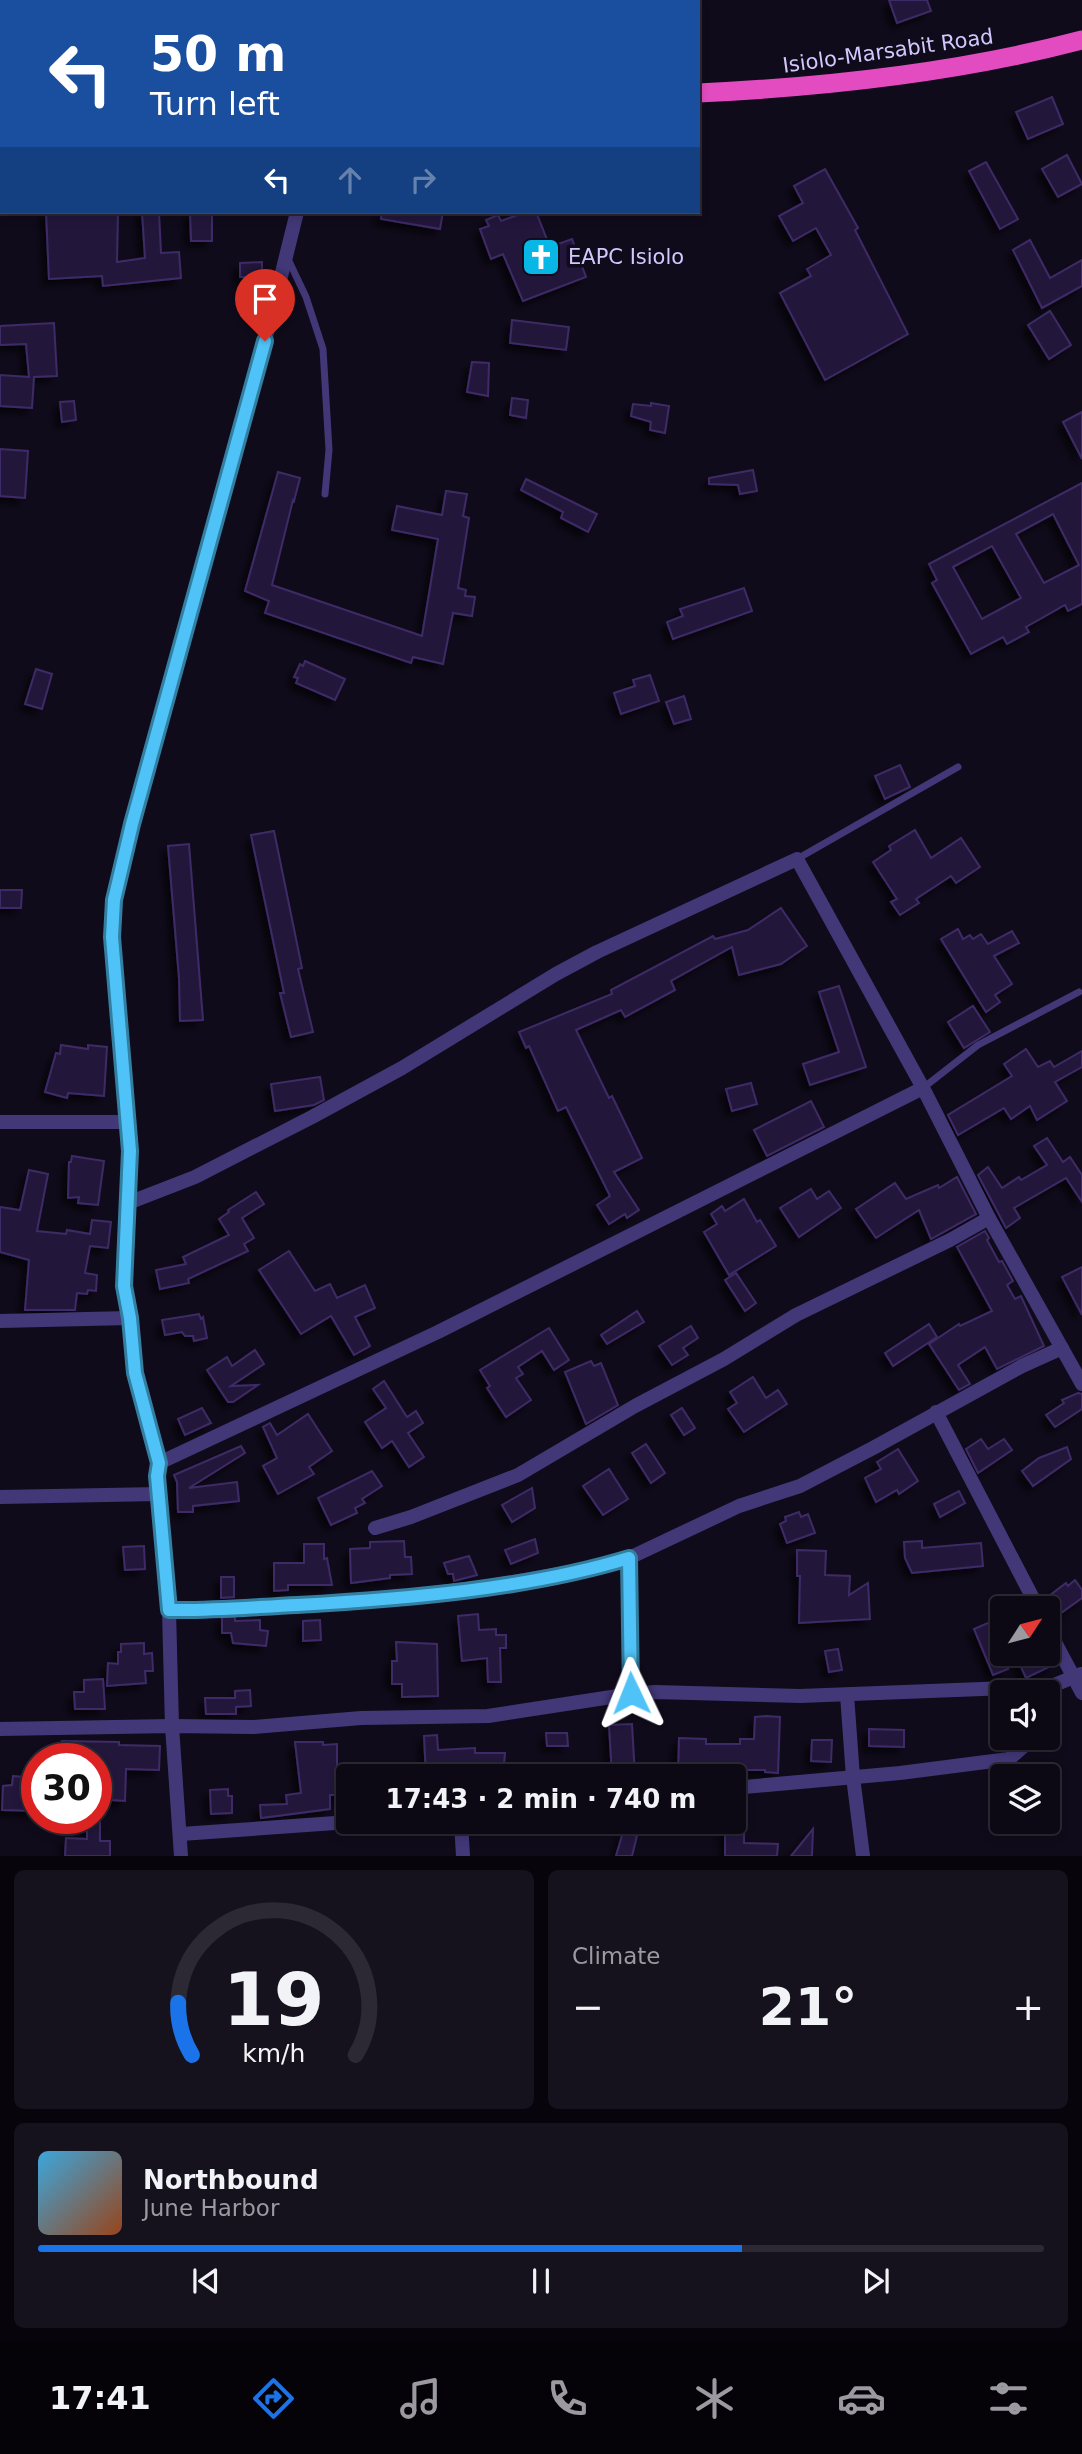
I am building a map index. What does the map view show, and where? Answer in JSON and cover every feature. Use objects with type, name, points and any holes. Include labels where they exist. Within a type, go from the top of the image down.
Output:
[{"type":"highway","name":"Isiolo-Marsabit Road","points":[[700,93],[796,87],[891,76],[998,60],[1082,40]]},
{"type":"street","points":[[181,1856],[172,1726],[169,1610],[157,1476],[159,1463],[135,1373],[124,1286],[130,1151],[112,937],[114,900],[132,824],[297,214]]},
{"type":"street","points":[[128,1203],[195,1177],[312,1117],[402,1068],[597,952],[797,859],[1082,1384]]},
{"type":"street","points":[[159,1463],[438,1332],[923,1088]]},
{"type":"street","points":[[0,1122],[128,1122]]},
{"type":"street","points":[[375,1528],[411,1517],[518,1475],[635,1406],[724,1359],[796,1315],[950,1240],[989,1217]]},
{"type":"street","points":[[0,1321],[130,1318]]},
{"type":"street","points":[[169,1610],[367,1601],[548,1577],[629,1558],[739,1506],[800,1486],[1022,1366],[1062,1348]]},
{"type":"street","points":[[936,1412],[1032,1596]]},
{"type":"street","points":[[0,1497],[159,1494]]},
{"type":"street","points":[[629,1558],[631,1693]]},
{"type":"street","points":[[1060,1648],[1078,1676],[1082,1693]]},
{"type":"street","points":[[1060,1683],[1078,1676]]},
{"type":"street","points":[[0,1729],[253,1727],[361,1718],[488,1716],[631,1693],[800,1696],[990,1689]]},
{"type":"street","points":[[847,1695],[853,1777],[863,1856]]},
{"type":"street","points":[[746,1787],[900,1773],[1009,1759],[1019,1750]]},
{"type":"street","points":[[181,1834],[336,1823]]},
{"type":"street","points":[[462,1834],[463,1856]]},
{"type":"lane","points":[[287,257],[306,297],[323,349],[329,450],[325,494]]},
{"type":"lane","points":[[797,859],[958,767]]},
{"type":"lane","points":[[923,1088],[978,1045],[1079,992]]},
{"type":"building","points":[[889,0],[927,0],[931,11],[897,23]]},
{"type":"building","points":[[1052,97],[1063,124],[1028,139],[1016,112]]},
{"type":"building","points":[[1067,155],[1082,184],[1058,197],[1042,169]]},
{"type":"building","points":[[986,162],[1018,219],[1000,229],[969,171]]},
{"type":"building","points":[[825,169],[858,228],[855,230],[908,334],[825,380],[780,293],[811,276],[807,269],[831,255],[816,228],[793,241],[779,216],[803,203],[794,186]]},
{"type":"building","points":[[46,214],[118,214],[117,262],[145,258],[142,214],[159,214],[161,253],[179,252],[181,278],[103,286],[102,276],[49,279]]},
{"type":"building","points":[[190,214],[212,214],[212,241],[191,241]]},
{"type":"building","points":[[382,214],[443,214],[440,229],[381,219]]},
{"type":"building","name":"EAPC Isiolo","points":[[520,214],[537,214],[550,247],[572,239],[586,277],[523,301],[503,254],[491,259],[480,229],[489,226],[486,220],[498,215],[501,221]]},
{"type":"building","points":[[1030,240],[1050,278],[1082,260],[1082,286],[1042,308],[1013,250]]},
{"type":"building","points":[[262,262],[262,277],[240,277],[240,263]]},
{"type":"building","points":[[1050,311],[1071,345],[1049,359],[1028,325]]},
{"type":"building","points":[[512,320],[569,327],[566,350],[510,343]]},
{"type":"building","points":[[54,323],[57,376],[34,377],[32,408],[0,406],[0,375],[29,377],[26,344],[0,345],[0,326]]},
{"type":"building","points":[[472,362],[489,363],[488,396],[467,392]]},
{"type":"building","points":[[512,398],[528,400],[526,418],[510,415]]},
{"type":"building","points":[[74,401],[76,420],[62,422],[60,402]]},
{"type":"building","points":[[651,403],[669,406],[665,433],[650,430],[651,422],[631,416],[633,404],[651,406]]},
{"type":"building","points":[[1082,412],[1082,459],[1063,422]]},
{"type":"building","points":[[0,449],[28,451],[25,498],[0,496]]},
{"type":"building","points":[[753,470],[757,491],[740,494],[738,485],[709,484],[709,478]]},
{"type":"building","points":[[278,472],[300,478],[272,585],[422,636],[438,539],[392,530],[397,506],[442,515],[446,491],[467,494],[463,516],[469,518],[458,588],[466,590],[465,596],[475,597],[472,616],[453,613],[443,664],[413,657],[411,663],[265,613],[269,601],[245,591]]},
{"type":"building","points":[[526,479],[597,514],[588,532],[561,518],[563,512],[521,490]]},
{"type":"building","points":[[1082,483],[1082,604],[1068,611],[1065,605],[1026,627],[1029,632],[1007,644],[1003,637],[971,654],[932,583],[937,580],[929,564]],"holes":[[[1053,514],[1079,565],[1044,583],[1016,534]],[[992,546],[1021,598],[982,619],[953,567]]]},
{"type":"building","points":[[744,588],[752,611],[673,639],[667,622],[683,616],[680,609]]},
{"type":"building","points":[[305,661],[345,679],[335,700],[296,683],[298,678],[294,677],[300,664],[303,666]]},
{"type":"building","points":[[36,669],[52,674],[42,709],[25,704]]},
{"type":"building","points":[[650,675],[659,701],[621,714],[614,693],[635,686],[633,680]]},
{"type":"building","points":[[684,696],[691,719],[674,724],[666,702]]},
{"type":"building","points":[[900,765],[910,787],[885,799],[875,776]]},
{"type":"building","points":[[915,830],[931,858],[961,838],[980,867],[956,883],[951,876],[916,899],[919,903],[900,915],[891,902],[897,899],[873,862],[891,850],[889,846]]},
{"type":"building","points":[[274,831],[302,968],[298,969],[313,1032],[291,1037],[280,993],[284,993],[251,835]]},
{"type":"building","points":[[189,844],[203,1020],[180,1021],[168,846]]},
{"type":"building","points":[[0,890],[22,890],[21,908],[0,908]]},
{"type":"building","points":[[781,908],[807,946],[781,964],[739,975],[732,947],[671,981],[675,990],[625,1017],[621,1010],[576,1030],[642,1158],[614,1172],[639,1210],[627,1218],[625,1214],[609,1224],[597,1205],[610,1196],[566,1107],[558,1111],[529,1046],[526,1048],[519,1032],[612,994],[611,990],[713,936],[715,939],[748,930]]},
{"type":"building","points":[[958,929],[963,939],[970,935],[973,939],[981,934],[988,944],[1012,931],[1019,943],[994,956],[1012,984],[995,995],[1000,1002],[986,1012],[941,939]]},
{"type":"building","points":[[839,986],[866,1067],[810,1085],[803,1064],[839,1052],[819,992]]},
{"type":"building","points":[[973,1006],[990,1032],[964,1048],[948,1022]]},
{"type":"building","points":[[61,1045],[88,1049],[88,1045],[107,1047],[104,1096],[68,1093],[67,1098],[45,1092],[56,1053],[60,1054]]},
{"type":"building","points":[[1026,1049],[1038,1067],[1050,1061],[1054,1067],[1082,1051],[1082,1067],[1055,1082],[1067,1101],[1037,1120],[1030,1106],[1011,1119],[1004,1108],[958,1135],[948,1115],[1012,1076],[1004,1064]]},
{"type":"building","points":[[320,1077],[324,1100],[314,1105],[275,1111],[271,1084]]},
{"type":"building","points":[[751,1083],[757,1104],[732,1111],[726,1089]]},
{"type":"building","points":[[811,1101],[824,1127],[767,1156],[754,1130]]},
{"type":"building","points":[[1047,1138],[1063,1162],[1070,1157],[1082,1175],[1082,1202],[1066,1178],[1014,1208],[1020,1218],[1006,1228],[978,1175],[988,1167],[1002,1188],[1019,1177],[1021,1180],[1047,1165],[1034,1146]]},
{"type":"building","points":[[72,1156],[104,1161],[98,1205],[78,1203],[79,1197],[68,1198],[69,1162]]},
{"type":"building","points":[[29,1170],[48,1174],[37,1231],[66,1234],[67,1230],[90,1234],[92,1220],[111,1222],[108,1248],[90,1246],[85,1273],[97,1275],[96,1291],[77,1293],[75,1310],[25,1310],[29,1260],[0,1252],[0,1207],[20,1210]]},
{"type":"building","points":[[957,1177],[976,1214],[931,1239],[919,1210],[876,1238],[856,1209],[895,1183],[906,1199],[938,1185],[939,1188]]},
{"type":"building","points":[[811,1189],[817,1199],[829,1191],[841,1208],[799,1237],[780,1208]]},
{"type":"building","points":[[256,1192],[264,1204],[242,1218],[254,1238],[244,1244],[248,1251],[188,1279],[189,1283],[160,1289],[156,1270],[186,1264],[183,1257],[229,1235],[219,1219]]},
{"type":"building","points":[[744,1199],[757,1222],[760,1220],[776,1246],[729,1275],[704,1232],[717,1224],[711,1214],[722,1206],[725,1211]]},
{"type":"building","points":[[985,1231],[999,1262],[1002,1261],[1013,1281],[1007,1285],[1015,1299],[1021,1296],[1044,1346],[997,1369],[985,1347],[958,1365],[970,1384],[959,1390],[929,1344],[959,1324],[960,1326],[992,1311],[957,1247]]},
{"type":"building","points":[[289,1251],[315,1291],[330,1284],[337,1298],[365,1285],[375,1308],[355,1317],[370,1346],[354,1355],[331,1316],[301,1334],[259,1270]]},
{"type":"building","points":[[1082,1267],[1082,1315],[1062,1277]]},
{"type":"building","points":[[736,1273],[756,1303],[745,1311],[725,1280]]},
{"type":"building","points":[[637,1311],[644,1322],[607,1344],[601,1335]]},
{"type":"building","points":[[199,1314],[201,1319],[203,1317],[207,1338],[194,1341],[193,1336],[185,1336],[182,1332],[165,1335],[162,1320]]},
{"type":"building","points":[[929,1324],[937,1337],[893,1366],[885,1353]]},
{"type":"building","points":[[691,1326],[698,1338],[683,1348],[688,1355],[672,1365],[659,1346]]},
{"type":"building","points":[[549,1328],[569,1360],[554,1370],[542,1351],[518,1367],[523,1374],[516,1378],[531,1400],[506,1417],[487,1388],[490,1386],[480,1370]]},
{"type":"building","points":[[255,1350],[264,1364],[231,1386],[258,1385],[233,1402],[228,1402],[207,1370],[227,1357],[232,1366]]},
{"type":"building","points":[[591,1361],[594,1366],[601,1363],[618,1405],[586,1424],[565,1372]]},
{"type":"building","points":[[753,1377],[766,1398],[778,1390],[787,1404],[744,1432],[728,1409],[737,1403],[730,1392]]},
{"type":"building","points":[[384,1381],[407,1417],[416,1411],[423,1423],[408,1433],[424,1457],[409,1467],[392,1441],[382,1448],[365,1422],[386,1408],[373,1389]]},
{"type":"building","points":[[1078,1393],[1082,1394],[1082,1409],[1055,1427],[1046,1415],[1064,1403],[1062,1400]]},
{"type":"building","points":[[202,1408],[211,1423],[185,1435],[178,1419]]},
{"type":"building","points":[[682,1408],[695,1428],[684,1435],[671,1415]]},
{"type":"building","points":[[308,1414],[332,1451],[309,1467],[314,1474],[278,1494],[263,1466],[277,1458],[263,1427],[270,1423],[277,1435]]},
{"type":"building","points":[[981,1439],[988,1449],[1004,1439],[1012,1450],[978,1473],[966,1449]]},
{"type":"building","points":[[646,1444],[665,1473],[651,1483],[632,1453]]},
{"type":"building","points":[[241,1446],[245,1453],[189,1488],[237,1482],[239,1501],[193,1506],[193,1512],[178,1512],[177,1482],[174,1475]]},
{"type":"building","points":[[1067,1447],[1071,1459],[1033,1486],[1022,1471],[1039,1458]]},
{"type":"building","points":[[898,1449],[918,1481],[899,1494],[897,1490],[876,1502],[865,1478],[881,1469],[877,1462]]},
{"type":"building","points":[[609,1469],[628,1499],[603,1515],[583,1486]]},
{"type":"building","points":[[372,1471],[382,1486],[362,1499],[365,1503],[355,1508],[357,1513],[331,1525],[318,1498]]},
{"type":"building","points":[[532,1488],[535,1508],[512,1522],[502,1505]]},
{"type":"building","points":[[959,1491],[965,1503],[940,1517],[934,1504]]},
{"type":"building","points":[[799,1512],[801,1517],[808,1514],[815,1533],[787,1543],[780,1524],[786,1521],[785,1517]]},
{"type":"building","points":[[535,1539],[538,1553],[511,1564],[505,1550]]},
{"type":"building","points":[[404,1541],[405,1557],[411,1557],[412,1574],[390,1575],[390,1578],[351,1583],[350,1549],[370,1548],[370,1542]]},
{"type":"building","points":[[922,1541],[922,1548],[981,1543],[983,1566],[912,1573],[905,1558],[904,1542]]},
{"type":"building","points":[[304,1544],[324,1544],[324,1559],[327,1558],[332,1585],[288,1585],[288,1590],[274,1591],[274,1563],[304,1563]]},
{"type":"building","points":[[144,1546],[145,1569],[125,1570],[123,1547]]},
{"type":"building","points":[[797,1550],[826,1551],[825,1575],[850,1576],[849,1595],[868,1583],[870,1619],[799,1623],[800,1576],[797,1576]]},
{"type":"building","points":[[469,1556],[477,1575],[454,1581],[453,1574],[448,1574],[444,1563]]},
{"type":"building","points":[[221,1577],[234,1577],[234,1597],[221,1598]]},
{"type":"building","points":[[1075,1580],[1082,1590],[1082,1598],[1061,1613],[1060,1596],[1049,1596],[1066,1583],[1068,1586]]},
{"type":"building","points":[[478,1614],[479,1630],[496,1629],[496,1635],[506,1635],[506,1648],[500,1648],[501,1682],[488,1682],[487,1658],[462,1661],[458,1616]]},
{"type":"building","points":[[222,1617],[235,1617],[235,1621],[260,1620],[260,1630],[268,1631],[266,1646],[233,1643],[231,1633],[222,1633]]},
{"type":"building","points":[[320,1620],[321,1640],[303,1641],[303,1621]]},
{"type":"building","points":[[990,1622],[990,1666],[1007,1666],[1008,1669],[993,1675],[974,1629]]},
{"type":"building","points":[[396,1642],[437,1644],[438,1696],[402,1697],[402,1684],[392,1684],[392,1661],[397,1661]]},
{"type":"building","points":[[144,1643],[144,1654],[152,1653],[153,1671],[145,1671],[146,1683],[107,1686],[108,1663],[118,1664],[121,1644]]},
{"type":"building","points":[[838,1649],[842,1670],[829,1672],[825,1651]]},
{"type":"building","points":[[1020,1666],[1051,1666],[1026,1678]]},
{"type":"building","points":[[103,1679],[105,1709],[75,1709],[74,1692],[84,1692],[84,1680]]},
{"type":"building","points":[[250,1690],[251,1706],[236,1707],[236,1714],[206,1714],[205,1698],[235,1698],[235,1691]]},
{"type":"building","points":[[755,1717],[780,1717],[778,1773],[746,1770],[746,1764],[678,1764],[679,1738],[706,1739],[706,1744],[740,1744],[740,1739],[754,1739]]},
{"type":"building","points":[[632,1724],[634,1764],[611,1764],[609,1725]]},
{"type":"building","points":[[869,1729],[904,1730],[904,1747],[869,1746]]},
{"type":"building","points":[[546,1733],[567,1733],[568,1746],[547,1746]]},
{"type":"building","points":[[437,1735],[438,1750],[475,1748],[475,1753],[505,1753],[504,1764],[425,1764],[424,1736]]},
{"type":"building","points":[[812,1740],[832,1740],[831,1762],[811,1761]]},
{"type":"building","points":[[119,1742],[119,1745],[160,1746],[159,1770],[126,1769],[125,1801],[112,1800],[112,1743],[62,1743]]},
{"type":"building","points":[[295,1742],[337,1744],[336,1795],[330,1795],[330,1809],[261,1818],[260,1805],[287,1804],[286,1795],[301,1793]]},
{"type":"building","points":[[13,1776],[21,1777],[21,1811],[2,1810],[3,1786],[12,1785]]},
{"type":"building","points":[[228,1789],[228,1796],[232,1796],[232,1813],[211,1814],[210,1790]]},
{"type":"building","points":[[813,1829],[812,1856],[791,1856]]},
{"type":"building","points":[[87,1834],[100,1834],[100,1841],[110,1841],[110,1856],[65,1856],[66,1838],[87,1839]]},
{"type":"building","points":[[622,1834],[637,1836],[632,1856],[616,1856]]},
{"type":"building","points":[[725,1834],[744,1834],[744,1843],[778,1844],[777,1856],[725,1856]]},
{"type":"place","name":"EAPC Isiolo","points":[[541,257]]},
{"type":"route","points":[[265,341],[132,824],[114,900],[112,937],[130,1151],[124,1286],[135,1373],[159,1463],[157,1476],[169,1610],[367,1601],[548,1577],[629,1558],[631,1693]]}]
